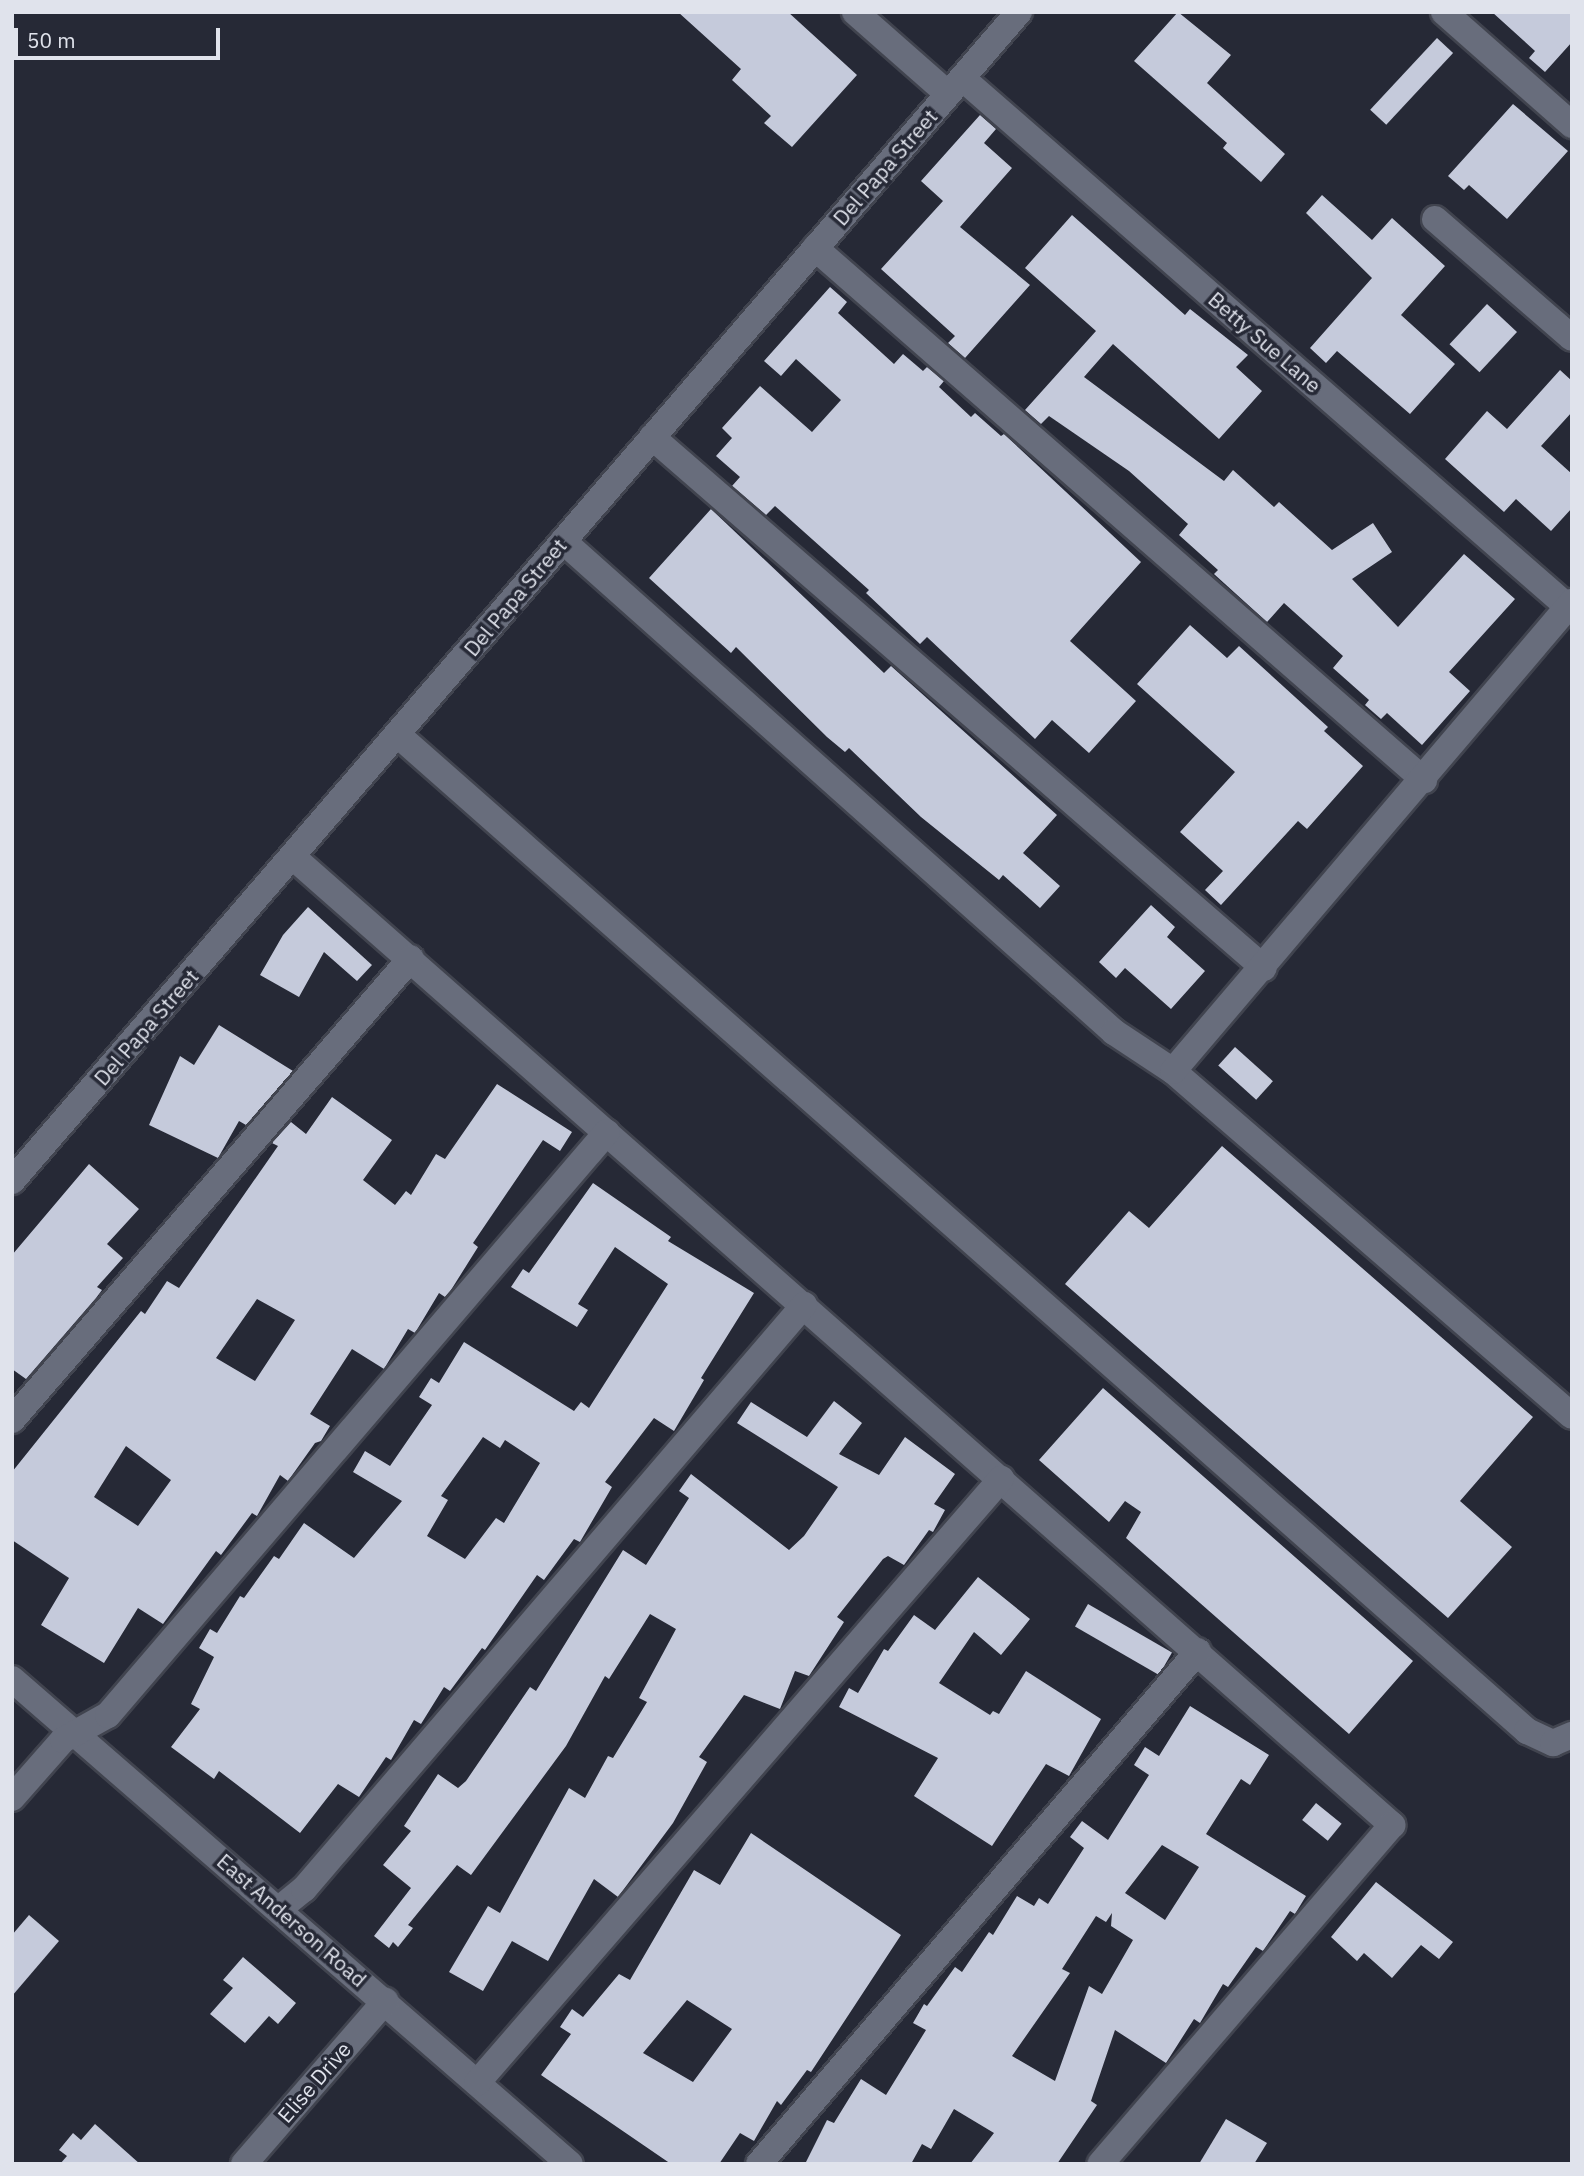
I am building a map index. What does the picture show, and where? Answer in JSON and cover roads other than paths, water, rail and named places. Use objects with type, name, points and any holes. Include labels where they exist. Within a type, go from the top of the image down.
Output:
[{"type":"street","name":"Betty Sue Lane","points":[[855,12],[955,86],[1570,604]]},
{"type":"street","name":"Del Papa Street","points":[[12,1181],[1019,12]]},
{"type":"street","points":[[1444,12],[1572,125]]},
{"type":"street","points":[[1436,219],[1572,338]]},
{"type":"street","points":[[815,248],[1424,780]]},
{"type":"street","points":[[652,437],[1264,968]]},
{"type":"street","points":[[563,541],[1114,1032],[1173,1071],[1572,1416]]},
{"type":"street","points":[[1173,1071],[1424,780],[1570,604]]},
{"type":"street","points":[[398,735],[1527,1731],[1553,1743],[1572,1735]]},
{"type":"street","points":[[293,857],[1198,1651],[1392,1825],[1100,2164]]},
{"type":"street","points":[[12,1420],[411,958]]},
{"type":"street","points":[[12,1798],[63,1740],[77,1735],[108,1715],[607,1132]]},
{"type":"street","points":[[279,1909],[304,1889],[804,1305]]},
{"type":"street","points":[[477,2082],[1001,1479]]},
{"type":"street","points":[[759,2164],[1198,1651]]},
{"type":"street","name":"East Anderson Road","points":[[12,1679],[570,2164]]},
{"type":"street","name":"Elise Drive","points":[[244,2164],[385,2001]]}]
